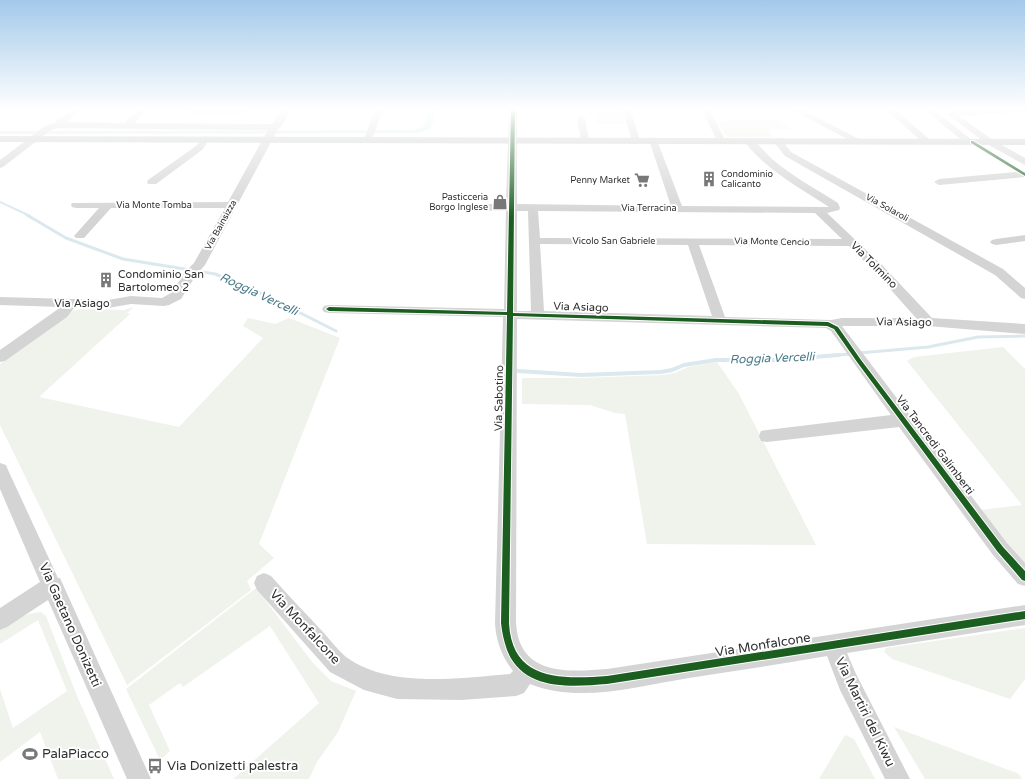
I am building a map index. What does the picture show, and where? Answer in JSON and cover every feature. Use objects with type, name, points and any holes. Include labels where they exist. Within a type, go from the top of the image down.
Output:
[{"type":"street","points":[[0,165],[25,145]]},
{"type":"street","points":[[152,182],[201,145]]},
{"type":"street","name":"Via Bainsizza","points":[[164,302],[176,296],[195,269],[264,145]]},
{"type":"street","name":"Via Sabotino","points":[[513,145],[511,207],[523,227],[536,241],[538,315]]},
{"type":"street","points":[[654,145],[678,209]]},
{"type":"street","name":"Via Terracina","points":[[462,207],[818,210],[835,208],[834,205],[770,164],[753,145]]},
{"type":"street","name":"Via Solaroli","points":[[781,145],[788,154],[999,272],[1025,295]]},
{"type":"street","points":[[976,145],[1025,175]]},
{"type":"street","points":[[996,145],[1025,162]]},
{"type":"street","points":[[939,182],[1025,175]]},
{"type":"street","name":"Via Monte Tomba","points":[[76,205],[232,205]]},
{"type":"street","points":[[80,236],[108,205]]},
{"type":"street","name":"Via Sabotino","points":[[520,662],[507,637],[506,598],[510,314],[523,227],[533,208]]},
{"type":"street","name":"Via Tolmino","points":[[818,210],[906,297],[928,322]]},
{"type":"street","points":[[996,242],[1025,238]]},
{"type":"street","name":"Vicolo San Gabriele","points":[[536,241],[692,241]]},
{"type":"street","points":[[692,241],[720,320]]},
{"type":"street","name":"Via Monte Cencio","points":[[692,241],[852,243]]},
{"type":"street","name":"Via Asiago","points":[[0,301],[108,304],[131,300],[164,302]]},
{"type":"street","points":[[0,357],[62,314],[72,303]]},
{"type":"street","name":"Via Asiago","points":[[329,309],[819,322],[831,325],[842,322],[928,322],[1025,329]]},
{"type":"street","name":"Via Tancredi Galimberti","points":[[831,325],[839,332],[855,356],[1000,549],[1025,577]]},
{"type":"street","points":[[767,436],[904,420]]},
{"type":"street","name":"Via Gaetano Donizetti","points":[[0,470],[53,585],[138,779]]},
{"type":"street","name":"Via Monfalcone","points":[[264,584],[338,664],[364,679],[397,688],[461,689],[516,685],[520,662],[546,679],[572,683],[608,680],[1025,614]]},
{"type":"street","points":[[0,620],[53,585]]},
{"type":"street","name":"Via Martiri del Kiwu","points":[[833,645],[848,682],[898,779]]},
{"type":"shaded area","points":[[134,307],[127,313],[130,314],[39,397],[179,427],[263,338],[243,326],[248,318],[275,324],[289,318],[340,338],[259,544],[274,558],[247,581],[251,590],[127,685],[0,425],[0,364],[73,311],[80,309],[124,310]]},
{"type":"shaded area","points":[[1003,347],[1025,369],[1025,564],[1014,553],[980,510],[1022,505],[907,361],[914,357]]},
{"type":"shaded area","points":[[717,362],[739,394],[816,545],[647,544],[625,414],[615,413],[590,405],[522,404],[522,378],[582,378],[663,375],[675,373],[688,367]]},
{"type":"shaded area","points":[[256,588],[313,663],[331,681],[356,691],[338,732],[317,762],[309,779],[233,779],[319,703],[270,626],[183,687],[180,683],[149,705],[170,751],[160,760],[126,689]]},
{"type":"shaded area","points":[[41,612],[46,616],[77,696],[114,779],[58,779],[40,732],[0,762],[0,689],[13,728],[67,691],[38,620],[0,644],[0,629],[25,615]]},
{"type":"shaded area","points":[[1025,628],[1025,679],[1010,699],[892,659],[884,652],[886,648]]},
{"type":"shaded area","points":[[894,727],[1019,774],[1022,779],[925,779]]},
{"type":"shaded area","points":[[845,735],[854,739],[875,779],[819,779]]},
{"type":"waterway","name":"Roggia Vercelli","points":[[0,202],[30,216]]},
{"type":"waterway","name":"Roggia Vercelli","points":[[27,215],[66,238],[123,259],[215,274],[265,295],[336,331]]},
{"type":"waterway","name":"Roggia Vercelli","points":[[859,353],[928,347],[978,337],[1025,336]]},
{"type":"waterway","name":"Roggia Vercelli","points":[[826,356],[851,354]]},
{"type":"waterway","name":"Roggia Vercelli","points":[[826,356],[839,355]]},
{"type":"waterway","name":"Roggia Vercelli","points":[[518,371],[581,375],[661,372],[672,370],[684,365],[716,360],[774,360],[826,356]]},
{"type":"cycle path","points":[[512,145],[505,623],[507,638],[513,654],[522,666],[534,674],[547,679],[576,682],[607,680],[1025,615]]},
{"type":"cycle path","points":[[977,145],[1025,175]]},
{"type":"cycle path","points":[[329,309],[503,313],[518,315],[828,324],[836,328],[1000,549],[1025,577]]},
{"type":"place","name":"Condominio Calicanto","points":[[709,179]]},
{"type":"place","name":"Penny Market","points":[[642,180]]},
{"type":"place","name":"Pasticceria Borgo Inglese","points":[[500,202]]},
{"type":"place","name":"Condominio San Bartolomeo 2","points":[[106,280]]},
{"type":"place","name":"PalaPiacco","points":[[30,754]]},
{"type":"place","name":"Via Donizetti palestra","points":[[155,766]]}]
